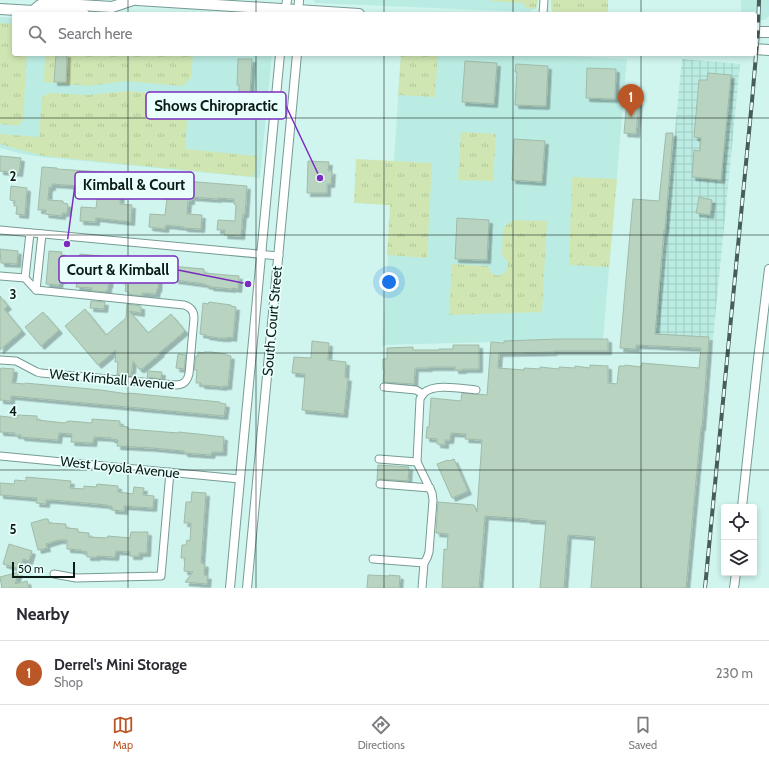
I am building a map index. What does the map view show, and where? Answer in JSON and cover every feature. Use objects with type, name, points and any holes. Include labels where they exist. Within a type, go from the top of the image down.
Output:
[{"type":"main road","points":[[34,11],[40,5],[47,3],[112,7],[132,0]]},
{"type":"main road","points":[[136,0],[286,8],[299,12]]},
{"type":"main road","points":[[0,8],[51,12]]},
{"type":"main road","points":[[757,32],[769,32]]},
{"type":"main road","points":[[757,49],[769,50]]},
{"type":"street","points":[[299,0],[299,12]]},
{"type":"street","points":[[543,12],[544,0]]},
{"type":"street","name":"South Court Street","points":[[230,588],[280,56]]},
{"type":"street","name":"South Court Street","points":[[247,588],[297,56]]},
{"type":"street","points":[[0,230],[279,256]]},
{"type":"street","points":[[25,278],[30,232]]},
{"type":"street","points":[[36,290],[42,234]]},
{"type":"street","points":[[742,504],[769,269]]},
{"type":"street","points":[[0,276],[25,278],[36,290]]},
{"type":"street","name":"West Kimball Avenue","points":[[0,360],[16,361],[41,373],[176,386],[188,379],[194,318],[194,314],[189,306],[184,304],[36,290]]},
{"type":"street","points":[[384,387],[416,390],[423,394]]},
{"type":"street","points":[[422,588],[424,563],[429,552],[433,497],[417,462],[420,399],[428,390],[434,388],[476,390]]},
{"type":"street","name":"West Loyola Avenue","points":[[0,456],[240,479]]},
{"type":"street","points":[[379,459],[417,462]]},
{"type":"street","points":[[54,574],[76,578],[161,576],[170,472]]},
{"type":"street","points":[[380,484],[430,488]]},
{"type":"street","points":[[373,559],[424,563]]},
{"type":"street","points":[[734,588],[736,576]]},
{"type":"shaded area","points":[[313,0],[537,0],[535,8],[530,12],[315,3]]},
{"type":"shaded area","points":[[741,0],[769,0],[769,16],[765,20],[757,20],[757,12],[741,12]]},
{"type":"shaded area","points":[[0,17],[12,18],[12,56],[272,56],[260,178],[42,157],[0,148]]},
{"type":"shaded area","points":[[401,56],[565,56],[627,59],[603,339],[382,345]]},
{"type":"shaded area","points":[[682,59],[740,64],[713,339],[655,334]]},
{"type":"green space","points":[[538,0],[536,9],[526,8],[523,3],[490,1]]},
{"type":"green space","points":[[551,0],[608,0],[608,12],[553,12]]},
{"type":"green space","points":[[0,23],[12,24],[12,56],[27,56],[23,120],[18,126],[0,124]]},
{"type":"green space","points":[[45,56],[193,56],[191,78],[182,86],[125,81],[89,86],[44,82]]},
{"type":"green space","points":[[401,56],[438,56],[435,97],[398,95]]},
{"type":"green space","points":[[128,91],[183,96],[188,103],[185,149],[257,156],[254,177],[44,156],[0,144],[0,134],[39,137],[42,97],[49,93],[88,95]]},
{"type":"green space","points":[[461,132],[496,134],[493,181],[458,180]]},
{"type":"green space","points":[[356,159],[432,163],[427,258],[387,255],[390,205],[354,203]]},
{"type":"green space","points":[[572,177],[617,179],[609,267],[569,265]]},
{"type":"green space","points":[[514,220],[547,221],[542,312],[449,315],[452,264],[488,266],[491,272],[495,275],[504,273],[508,265],[507,260],[502,256],[503,227]]},
{"type":"building","points":[[56,56],[67,56],[66,82],[54,82]]},
{"type":"building","points":[[238,59],[252,59],[250,93],[239,92],[239,85],[237,85]]},
{"type":"building","points":[[465,61],[497,63],[494,104],[462,102]]},
{"type":"building","points":[[516,64],[548,66],[546,106],[515,105]]},
{"type":"building","points":[[587,68],[616,69],[615,99],[586,98]]},
{"type":"building","points":[[708,73],[731,75],[721,180],[692,177],[694,150],[700,151],[701,138],[694,137],[699,80],[707,80]]},
{"type":"building","points":[[627,100],[639,101],[636,134],[624,133]]},
{"type":"building","points":[[666,133],[673,133],[655,334],[709,337],[702,427],[686,588],[591,588],[595,537],[568,535],[564,588],[540,588],[546,521],[485,516],[479,588],[442,588],[444,549],[447,550],[448,534],[436,533],[438,502],[474,505],[477,512],[482,440],[465,439],[466,434],[451,433],[450,440],[445,440],[445,445],[437,444],[437,439],[426,438],[427,427],[429,427],[431,398],[461,401],[462,393],[487,395],[491,342],[504,343],[504,341],[608,339],[608,351],[499,353],[498,368],[524,370],[524,368],[540,369],[540,367],[559,369],[559,367],[575,368],[575,366],[590,368],[590,365],[608,366],[608,383],[617,384],[619,366],[625,365],[641,367],[642,363],[699,368],[701,348],[636,345],[636,349],[620,348],[633,199],[659,201]]},
{"type":"building","points":[[514,139],[545,141],[542,182],[512,180]]},
{"type":"building","points":[[0,156],[21,158],[19,173],[0,171]]},
{"type":"building","points":[[308,161],[329,162],[328,171],[332,171],[331,184],[327,184],[327,193],[307,193]]},
{"type":"building","points":[[42,167],[117,173],[117,175],[128,176],[187,179],[187,181],[247,186],[245,214],[243,214],[241,236],[224,235],[225,230],[217,230],[218,220],[235,221],[236,205],[234,204],[234,199],[191,197],[191,201],[188,201],[187,214],[202,215],[201,229],[166,225],[165,229],[149,227],[150,214],[165,215],[167,198],[165,198],[165,193],[149,191],[149,193],[121,191],[120,204],[132,205],[131,222],[96,218],[96,222],[80,221],[81,207],[96,208],[98,191],[95,191],[96,186],[80,184],[80,186],[52,184],[52,187],[49,187],[48,200],[63,201],[63,203],[68,204],[67,213],[62,213],[62,216],[45,214],[46,210],[38,210]]},
{"type":"building","points":[[11,186],[27,188],[25,215],[16,214],[17,206],[14,206],[15,201],[10,200]]},
{"type":"building","points":[[699,197],[712,200],[710,215],[696,213]]},
{"type":"building","points":[[457,218],[489,220],[487,260],[455,259]]},
{"type":"building","points":[[0,249],[18,251],[17,264],[1,263]]},
{"type":"building","points":[[49,251],[62,252],[61,280],[59,285],[46,284]]},
{"type":"building","points":[[80,254],[111,257],[112,263],[109,285],[106,292],[92,291],[92,288],[76,287],[78,259]]},
{"type":"building","points":[[129,259],[160,262],[159,265],[204,269],[204,273],[239,276],[238,289],[210,287],[205,284],[159,277],[156,294],[142,293],[142,296],[128,294],[128,292],[125,291],[125,286],[127,264]]},
{"type":"building","points":[[0,296],[8,306],[4,309],[22,331],[0,350]]},
{"type":"building","points":[[91,301],[105,302],[104,309],[90,308]]},
{"type":"building","points":[[209,302],[236,307],[233,338],[220,338],[200,334],[203,303],[208,304]]},
{"type":"building","points":[[127,304],[141,306],[141,313],[129,311],[148,333],[171,314],[185,331],[142,369],[139,369],[133,361],[131,376],[117,375],[118,362],[115,362],[116,350],[98,365],[65,326],[85,309],[106,335],[126,318]]},
{"type":"building","points":[[43,312],[59,330],[41,346],[25,327]]},
{"type":"building","points":[[312,341],[329,343],[328,360],[346,362],[345,377],[348,378],[344,414],[302,410],[305,374],[292,373],[294,357],[311,358]]},
{"type":"building","points":[[453,345],[479,345],[479,369],[455,370],[455,367],[415,368],[414,384],[383,382],[383,359],[387,359],[387,348],[413,347],[413,350],[439,350],[453,349]]},
{"type":"building","points":[[198,352],[211,352],[231,356],[228,386],[201,385],[201,383],[196,383],[197,370],[194,370]]},
{"type":"building","points":[[178,354],[186,355],[184,369],[176,368]]},
{"type":"building","points":[[1,368],[14,369],[12,383],[220,402],[226,404],[224,416],[11,396],[11,401],[0,400]]},
{"type":"building","points":[[148,371],[162,372],[161,379],[147,377]]},
{"type":"building","points":[[17,415],[37,416],[37,420],[65,423],[69,421],[92,423],[92,419],[120,421],[120,426],[128,427],[128,429],[224,437],[223,452],[212,452],[211,455],[184,453],[184,451],[117,446],[118,440],[111,438],[94,437],[93,443],[71,442],[72,434],[59,433],[58,440],[21,437],[21,435],[15,435],[15,433],[0,432],[0,416],[17,418]]},
{"type":"building","points":[[454,459],[468,491],[452,498],[437,464]]},
{"type":"building","points":[[378,465],[409,467],[408,481],[377,480]]},
{"type":"building","points":[[26,477],[71,481],[70,488],[84,489],[84,486],[96,487],[97,484],[118,486],[118,492],[133,494],[134,487],[144,488],[143,495],[154,496],[153,508],[124,506],[124,511],[112,510],[112,506],[107,505],[53,500],[46,500],[46,504],[36,503],[37,498],[0,495],[0,483],[14,484],[15,480],[26,481]]},
{"type":"building","points":[[192,492],[206,493],[201,563],[205,564],[204,575],[208,576],[207,584],[185,582],[193,572],[184,571],[185,558],[181,558],[182,545],[186,545],[187,540],[190,541],[191,523],[184,523],[186,502],[191,502]]},
{"type":"building","points":[[48,519],[49,523],[66,524],[66,528],[78,529],[78,532],[89,533],[89,537],[107,538],[108,536],[130,538],[131,532],[148,532],[147,553],[139,553],[139,556],[130,556],[130,552],[116,551],[115,557],[87,557],[87,552],[67,549],[67,540],[59,540],[46,544],[47,548],[38,550],[31,523]]},
{"type":"building","points":[[9,544],[32,551],[29,561],[23,559],[20,569],[3,564]]},
{"type":"building","points":[[19,572],[15,584],[27,581],[29,588],[2,588],[0,577]]},
{"type":"building","points":[[368,575],[400,576],[399,588],[367,588]]},
{"type":"railway","points":[[757,44],[759,0]]},
{"type":"railway","points":[[705,588],[756,56]]},
{"type":"place","name":"Derrel's Mini Storage","points":[[631,117]]},
{"type":"place","name":"Shows Chiropractic","points":[[320,178]]},
{"type":"place","name":"Kimball & Court","points":[[67,244]]},
{"type":"place","name":"Court & Kimball","points":[[248,284]]}]
